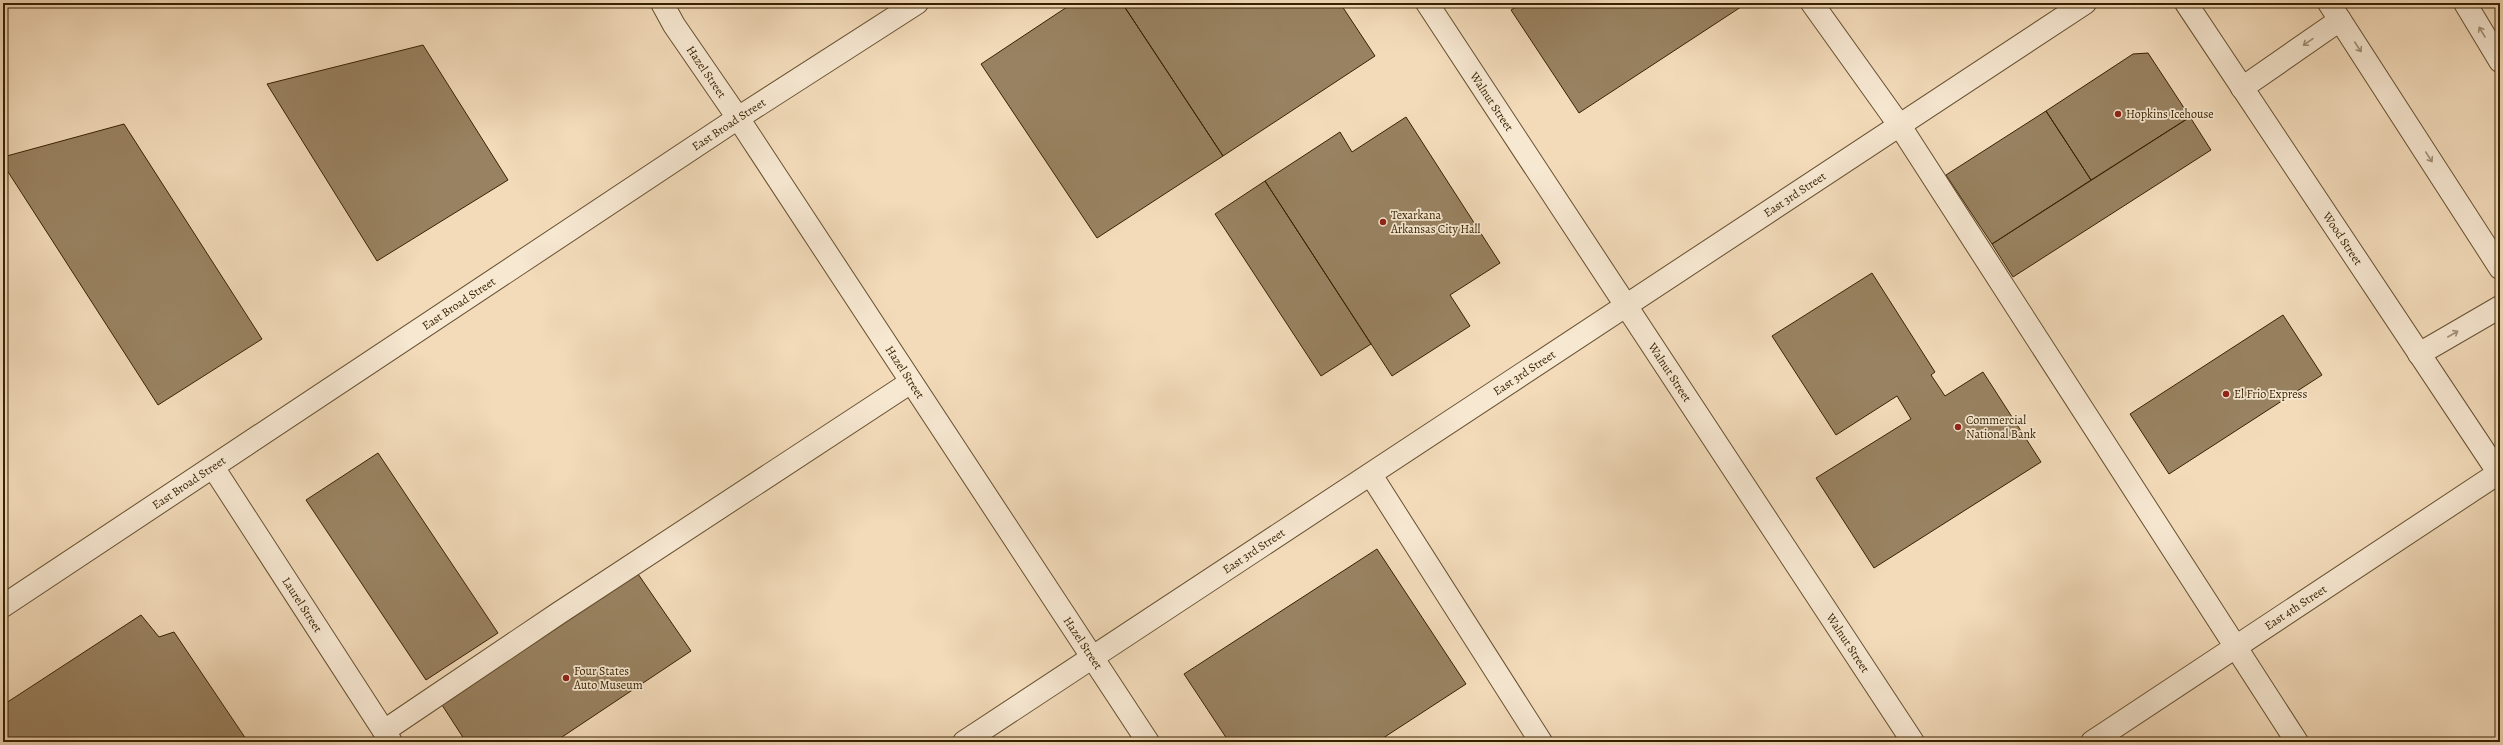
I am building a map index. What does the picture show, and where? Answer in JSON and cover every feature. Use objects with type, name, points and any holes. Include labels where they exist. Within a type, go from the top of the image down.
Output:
[{"type":"street","name":"Hazel Street","points":[[662,3],[674,25],[738,118],[1092,659],[1148,742]]},
{"type":"street","name":"East Broad Street","points":[[3,606],[738,118],[917,3]]},
{"type":"street","name":"Walnut Street","points":[[1427,3],[1628,306],[1913,742]]},
{"type":"street","points":[[1812,3],[1900,126],[2297,742]]},
{"type":"street","name":"East 3rd Street","points":[[964,742],[1372,475],[2085,3]]},
{"type":"street","name":"Wood Street","points":[[2186,3],[2500,474]]},
{"type":"street","points":[[2465,3],[2500,61]]},
{"type":"street","points":[[2242,88],[2335,11],[2500,268]]},
{"type":"street","points":[[2420,354],[2500,307]]},
{"type":"street","points":[[388,736],[559,612],[911,382]]},
{"type":"street","name":"Laurel Street","points":[[213,467],[388,736]]},
{"type":"street","name":"East 4th Street","points":[[2092,742],[2500,474]]},
{"type":"street","points":[[1372,475],[1541,742]]},
{"type":"building","points":[[1073,3],[1122,3],[1223,156],[1097,238],[981,64]]},
{"type":"building","points":[[1122,3],[1340,3],[1375,56],[1223,156]]},
{"type":"building","points":[[1522,3],[1747,3],[1579,113],[1511,10]]},
{"type":"building","points":[[423,45],[508,180],[377,261],[267,84]]},
{"type":"building","name":"Hopkins Icehouse","points":[[2148,53],[2190,117],[2091,180],[2046,111],[2133,54]]},
{"type":"building","points":[[2046,111],[2091,180],[1992,244],[1946,175]]},
{"type":"building","name":"Texarkana Arkansas City Hall","points":[[1406,117],[1500,263],[1450,295],[1470,326],[1392,376],[1265,181],[1340,132],[1352,152]]},
{"type":"building","points":[[2190,117],[2211,150],[2013,277],[1992,244]]},
{"type":"building","points":[[124,124],[262,339],[158,405],[3,164],[3,157]]},
{"type":"building","points":[[1265,181],[1371,344],[1321,376],[1215,214]]},
{"type":"building","name":"Commercial National Bank","points":[[1872,273],[1935,372],[1931,375],[1945,396],[1983,372],[2041,462],[1874,568],[1816,478],[1911,419],[1897,396],[1836,435],[1772,336]]},
{"type":"building","name":"El Frio Express","points":[[2283,315],[2322,375],[2169,474],[2130,414]]},
{"type":"building","points":[[378,453],[498,633],[426,680],[306,500]]},
{"type":"building","points":[[1377,549],[1466,684],[1377,742],[1229,742],[1184,674]]},
{"type":"building","name":"Four States Auto Museum","points":[[638,574],[691,651],[559,739],[561,742],[466,742],[442,705]]},
{"type":"building","points":[[141,615],[159,637],[174,632],[248,742],[3,742],[3,705]]},
{"type":"place","name":"Hopkins Icehouse","points":[[2118,114]]},
{"type":"place","name":"Texarkana Arkansas City Hall","points":[[1383,222]]},
{"type":"place","name":"El Frio Express","points":[[2226,394]]},
{"type":"place","name":"Commercial National Bank","points":[[1958,427]]},
{"type":"place","name":"Four States Auto Museum","points":[[566,678]]}]
